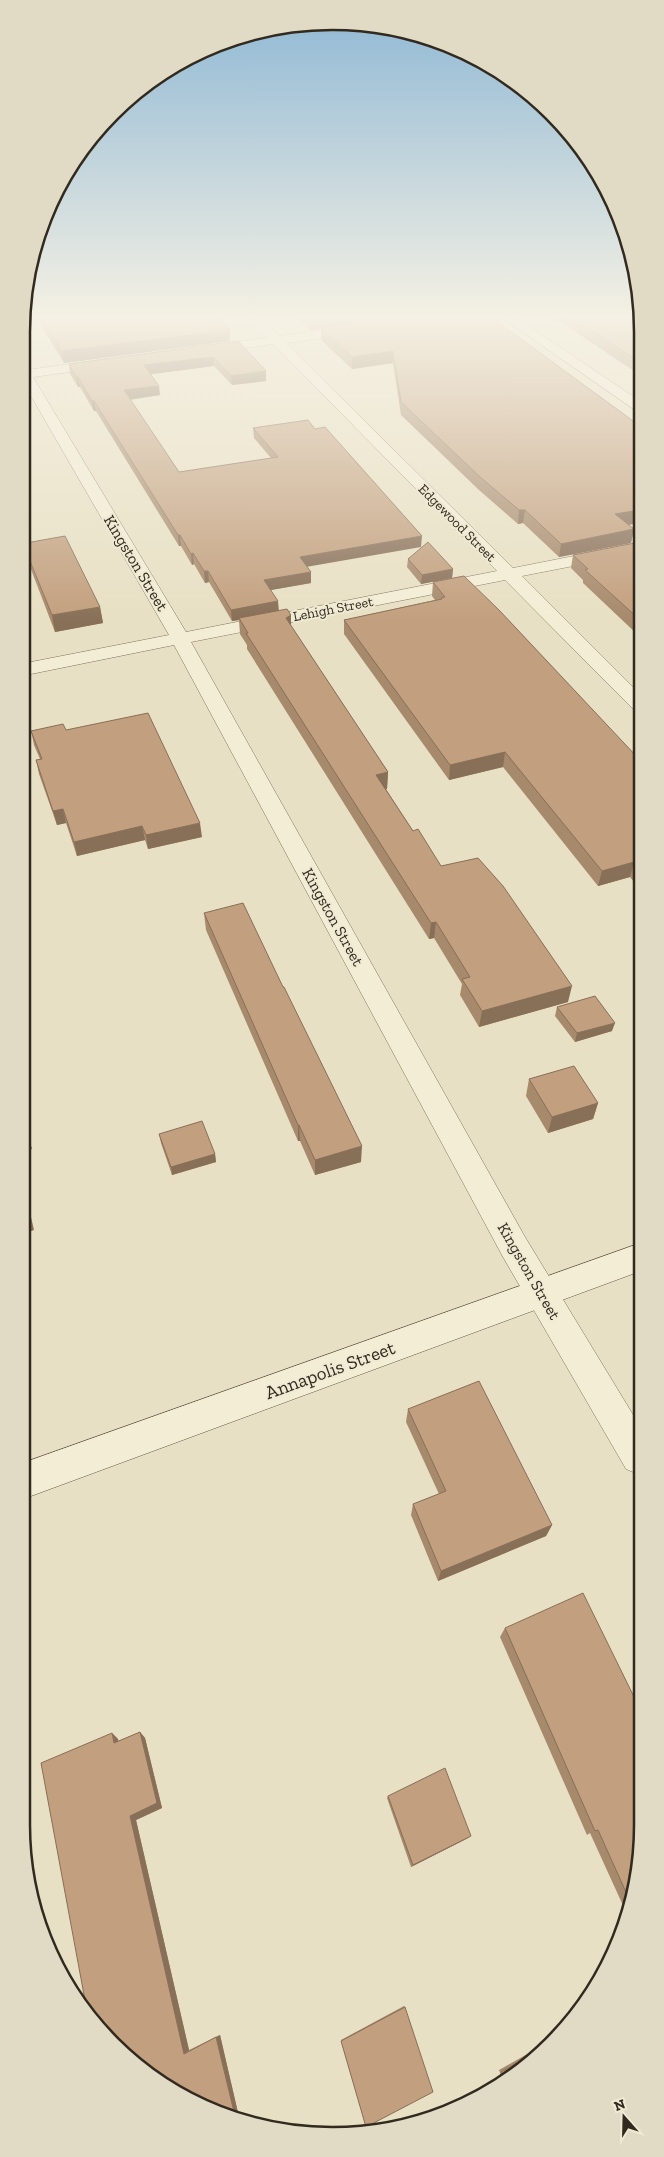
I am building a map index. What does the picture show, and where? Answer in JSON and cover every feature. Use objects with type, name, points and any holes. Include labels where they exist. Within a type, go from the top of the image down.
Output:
[{"type":"street","name":"Kingston Street","points":[[51,420],[180,639],[514,1247],[634,1450]]},
{"type":"street","name":"Edgewood Street","points":[[354,420],[634,699]]},
{"type":"street","name":"Lehigh Street","points":[[30,668],[634,549]]},
{"type":"street","name":"Annapolis Street","points":[[30,1478],[634,1260]]},
{"type":"building","points":[[106,420],[144,420],[179,472],[278,457],[253,428],[308,420],[315,429],[325,427],[422,536],[300,557],[311,572],[264,580],[278,601],[231,610],[208,571],[204,571],[180,535],[178,535]]},
{"type":"building","points":[[420,420],[631,420],[634,422],[634,511],[615,514],[634,529],[561,544],[525,510],[519,510],[480,477]]},
{"type":"building","points":[[65,536],[100,607],[52,615],[30,561],[30,542]]},
{"type":"building","points":[[428,542],[453,569],[422,575],[408,559]]},
{"type":"building","points":[[634,543],[634,614],[585,570],[588,569],[573,555]]},
{"type":"building","points":[[464,576],[499,610],[634,754],[634,862],[602,871],[505,752],[450,765],[344,620],[442,599],[445,597],[433,582]]},
{"type":"building","points":[[287,609],[291,615],[286,618],[388,772],[376,775],[413,831],[418,829],[441,866],[478,858],[503,886],[572,986],[482,1011],[462,979],[470,977],[436,922],[431,923],[246,633],[248,633],[239,618]]},
{"type":"building","points":[[148,713],[200,823],[146,835],[142,826],[74,842],[63,809],[53,811],[36,760],[42,759],[31,731],[63,724],[66,730]]},
{"type":"building","points":[[243,903],[362,1146],[315,1160],[204,913]]},
{"type":"building","points":[[595,996],[615,1023],[577,1033],[557,1007]]},
{"type":"building","points":[[574,1066],[598,1103],[552,1117],[529,1079]]},
{"type":"building","points":[[202,1121],[215,1154],[171,1167],[159,1134]]},
{"type":"building","points":[[479,1381],[552,1525],[441,1571],[413,1504],[446,1491],[408,1409]]},
{"type":"building","points":[[583,1593],[634,1697],[634,1825],[626,1893],[598,1830],[595,1831],[505,1628]]},
{"type":"building","points":[[140,1732],[157,1803],[130,1816],[184,2054],[216,2037],[234,2111],[181,2087],[148,2065],[118,2039],[85,1998],[41,1763],[112,1733],[114,1743]]},
{"type":"building","points":[[445,1768],[471,1836],[413,1865],[388,1796]]},
{"type":"building","points":[[405,2007],[433,2092],[372,2124],[365,2125],[341,2041]]},
{"type":"building","points":[[520,2061],[502,2075],[501,2072]]}]
